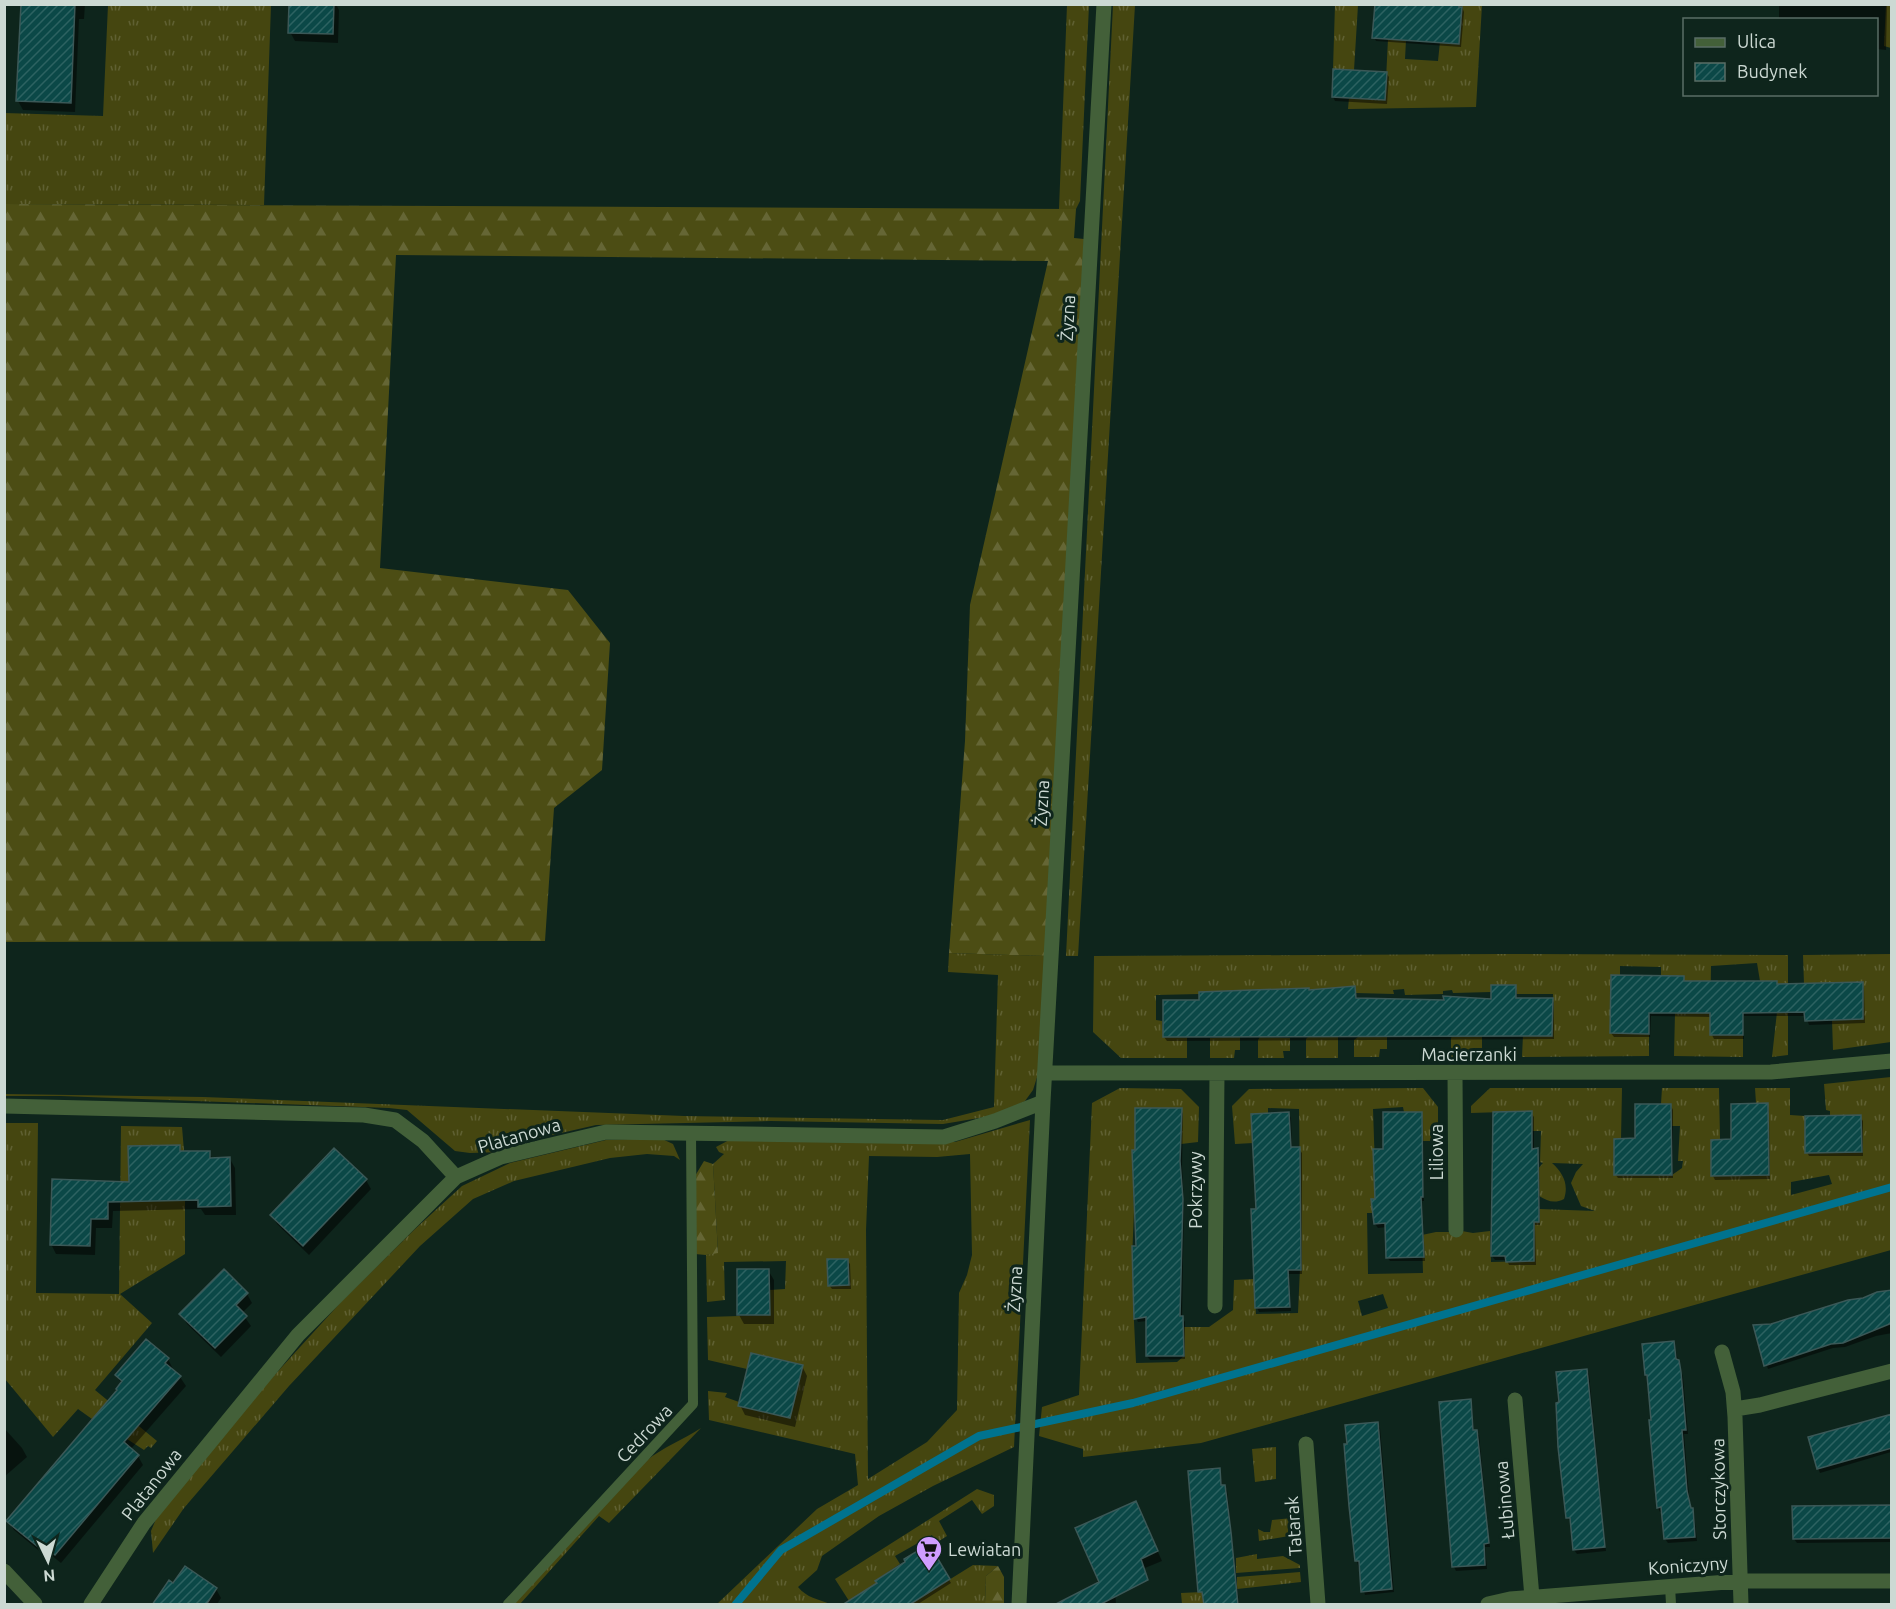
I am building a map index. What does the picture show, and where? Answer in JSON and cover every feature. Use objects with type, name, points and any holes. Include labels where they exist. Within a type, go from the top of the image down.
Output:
[{"type":"street","name":"Żyzna","points":[[1019,1605],[1025,1441],[1104,4]]},
{"type":"street","name":"Macierzanki","points":[[1045,1073],[1788,1072],[1892,1061]]},
{"type":"street","name":"Liliowa","points":[[1455,1073],[1456,1230]]},
{"type":"street","name":"Pokrzywy","points":[[1215,1306],[1217,1074]]},
{"type":"street","name":"Platanowa","points":[[91,1605],[144,1522],[298,1335],[456,1177],[501,1157],[606,1132],[944,1137],[995,1121],[1043,1102]]},
{"type":"street","points":[[4,1106],[364,1114],[395,1120],[423,1141],[456,1177]]},
{"type":"street","name":"Storczykowa","points":[[1722,1352],[1733,1392],[1735,1409],[1741,1605]]},
{"type":"street","points":[[1735,1409],[1760,1405],[1892,1371]]},
{"type":"street","name":"Łubinowa","points":[[1515,1400],[1531,1601]]},
{"type":"street","name":"Tatarak","points":[[1306,1444],[1318,1605]]},
{"type":"street","points":[[4,1571],[35,1605]]},
{"type":"street","name":"Koniczyny","points":[[1488,1605],[1510,1599],[1531,1601],[1740,1581],[1892,1581]]},
{"type":"lane","name":"Cedrowa","points":[[508,1605],[693,1404],[691,1132]]},
{"type":"lane","points":[[1670,1586],[1671,1605]]},
{"type":"green space","points":[[108,5],[271,5],[264,205],[5,204],[4,113],[103,116]]},
{"type":"green space","points":[[1067,5],[1089,5],[1080,201],[1076,209],[1059,209]]},
{"type":"green space","points":[[1113,5],[1135,5],[1078,956],[1066,956]]},
{"type":"green space","points":[[1335,5],[1358,5],[1354,70],[1333,69]]},
{"type":"green space","points":[[1459,5],[1482,5],[1476,107],[1348,109],[1349,98],[1385,100],[1388,39],[1406,40],[1405,59],[1438,61],[1440,42],[1459,43],[1462,7]]},
{"type":"green space","points":[[1886,5],[1891,5],[1891,48],[1884,46]]},
{"type":"green space","points":[[5,204],[1076,209],[1074,238],[1084,239],[1046,956],[949,953],[965,741],[970,605],[1048,261],[396,255],[380,568],[568,590],[610,643],[602,770],[554,808],[545,941],[5,942]]},
{"type":"green space","points":[[949,953],[1046,956],[1038,1074],[1033,1090],[1025,1101],[997,1115],[943,1124],[771,1121],[596,1125],[535,1139],[501,1152],[470,1153],[455,1151],[407,1110],[61,1096],[5,1096],[5,1094],[203,1097],[684,1116],[943,1120],[994,1107],[998,975],[948,972]]},
{"type":"green space","points":[[1891,954],[1891,1042],[1833,1050],[1832,1020],[1863,1019],[1863,983],[1804,984],[1803,955]]},
{"type":"green space","points":[[1788,955],[1788,1055],[1772,1057],[1777,1012],[1777,982],[1760,981],[1757,963],[1711,966],[1710,1035],[1743,1035],[1743,1057],[1674,1056],[1675,1013],[1684,1013],[1684,977],[1661,976],[1661,967],[1620,966],[1620,975],[1611,976],[1610,1033],[1649,1034],[1649,1056],[1522,1057],[1523,1035],[1552,1035],[1553,994],[1516,994],[1491,985],[1491,992],[1453,993],[1452,990],[1443,991],[1443,994],[1405,995],[1404,989],[1393,990],[1394,994],[1356,993],[1355,986],[1343,987],[1344,994],[1259,990],[1156,995],[1156,1020],[1162,1021],[1163,1037],[1187,1037],[1187,1058],[1121,1058],[1093,1032],[1094,956]]},
{"type":"green space","points":[[1310,1035],[1338,1035],[1338,1058],[1306,1058],[1306,1039]]},
{"type":"green space","points":[[1453,1035],[1482,1036],[1482,1050],[1475,1050],[1474,1057],[1451,1058]]},
{"type":"green space","points":[[1240,1036],[1240,1050],[1235,1050],[1234,1058],[1210,1058],[1210,1038]]},
{"type":"green space","points":[[1387,1036],[1387,1049],[1380,1049],[1379,1057],[1354,1057],[1354,1040],[1358,1037]]},
{"type":"green space","points":[[1260,1037],[1290,1038],[1290,1051],[1283,1051],[1284,1058],[1258,1058]]},
{"type":"green space","points":[[1891,1077],[1891,1250],[1201,1443],[1083,1457],[1083,1449],[1039,1436],[1042,1407],[1079,1395],[1092,1103],[1120,1088],[1181,1089],[1199,1107],[1198,1142],[1181,1144],[1182,1108],[1135,1108],[1135,1150],[1132,1150],[1134,1210],[1132,1260],[1137,1260],[1139,1293],[1133,1301],[1136,1363],[1177,1362],[1184,1356],[1183,1327],[1209,1327],[1233,1310],[1234,1280],[1254,1279],[1256,1314],[1298,1313],[1301,1246],[1299,1109],[1268,1108],[1268,1113],[1251,1114],[1253,1143],[1235,1144],[1232,1106],[1249,1089],[1423,1088],[1438,1107],[1438,1141],[1422,1141],[1421,1112],[1404,1112],[1403,1107],[1373,1109],[1376,1199],[1371,1199],[1373,1213],[1367,1213],[1368,1274],[1423,1273],[1422,1235],[1455,1232],[1456,1230],[1473,1233],[1490,1231],[1491,1262],[1534,1261],[1534,1222],[1539,1209],[1595,1211],[1581,1206],[1571,1183],[1583,1164],[1552,1163],[1564,1179],[1566,1188],[1564,1199],[1551,1201],[1539,1196],[1536,1171],[1543,1163],[1540,1162],[1541,1131],[1532,1131],[1532,1111],[1471,1113],[1471,1106],[1490,1088],[1622,1088],[1621,1139],[1614,1139],[1614,1175],[1672,1175],[1682,1168],[1683,1161],[1678,1161],[1680,1126],[1671,1126],[1671,1104],[1661,1104],[1662,1088],[1719,1088],[1720,1139],[1711,1140],[1712,1176],[1768,1175],[1768,1103],[1756,1103],[1755,1088],[1790,1088],[1790,1115],[1805,1116],[1805,1153],[1861,1152],[1861,1116],[1830,1115],[1830,1111],[1826,1110],[1824,1084]],"holes":[[[1829,1175],[1832,1184],[1791,1195],[1791,1182]],[[1383,1294],[1388,1308],[1362,1316],[1358,1301]]]},
{"type":"green space","points":[[1030,1120],[1014,1447],[933,1486],[879,1516],[822,1556],[817,1570],[798,1587],[809,1596],[830,1604],[717,1604],[817,1509],[858,1485],[855,1454],[709,1420],[708,1391],[727,1393],[725,1397],[739,1402],[739,1406],[790,1418],[803,1365],[751,1353],[747,1369],[708,1360],[707,1317],[770,1315],[770,1290],[785,1289],[786,1261],[724,1262],[725,1300],[707,1302],[706,1255],[718,1252],[713,1164],[724,1154],[716,1147],[733,1138],[955,1142]],"holes":[[[970,1154],[972,1255],[959,1293],[957,1410],[927,1442],[868,1479],[866,1230],[869,1156],[937,1157]]]},
{"type":"green space","points":[[4,1123],[38,1123],[36,1293],[119,1294],[121,1126],[182,1127],[184,1151],[180,1152],[180,1145],[128,1146],[129,1201],[185,1192],[185,1254],[120,1294],[152,1323],[95,1390],[157,1441],[151,1448],[148,1446],[144,1450],[97,1414],[92,1419],[78,1409],[53,1437],[5,1379]]},
{"type":"green space","points":[[660,1138],[673,1144],[680,1160],[674,1156],[647,1154],[610,1158],[514,1181],[473,1199],[420,1246],[289,1386],[184,1508],[153,1553],[151,1531],[159,1512],[238,1415],[342,1301],[462,1186],[510,1163],[606,1140]]},
{"type":"green space","points":[[704,1161],[713,1164],[718,1253],[706,1255],[695,1254],[695,1176]]},
{"type":"green space","points":[[701,1428],[609,1523],[599,1516],[520,1604],[513,1604],[646,1461]]},
{"type":"green space","points":[[1276,1447],[1276,1479],[1255,1482],[1252,1449]]},
{"type":"green space","points":[[977,1489],[994,1495],[994,1506],[982,1514],[972,1500],[939,1521],[947,1536],[936,1543],[932,1535],[895,1556],[900,1564],[876,1580],[877,1583],[851,1604],[835,1579]]},
{"type":"green space","points":[[1292,1518],[1300,1523],[1299,1532],[1295,1535],[1259,1541],[1258,1529],[1270,1532],[1272,1520]]},
{"type":"green space","points":[[1257,1554],[1257,1559],[1283,1556],[1300,1565],[1300,1568],[1236,1573],[1236,1558]]},
{"type":"green space","points":[[973,1565],[998,1566],[986,1576],[985,1604],[910,1604]]},
{"type":"green space","points":[[998,1566],[1004,1577],[1004,1604],[985,1604],[986,1576]]},
{"type":"green space","points":[[1300,1572],[1301,1582],[1237,1589],[1237,1577]]},
{"type":"green space","points":[[1202,1592],[1204,1604],[1182,1604],[1181,1593]]},
{"type":"building","points":[[21,4],[75,4],[71,103],[16,101]]},
{"type":"building","points":[[289,4],[334,4],[333,34],[288,33]]},
{"type":"building","points":[[1375,4],[1459,4],[1459,7],[1462,7],[1459,44],[1372,38]]},
{"type":"building","points":[[1333,69],[1387,72],[1385,100],[1332,97]]},
{"type":"building","points":[[1611,975],[1684,976],[1684,981],[1777,981],[1777,984],[1863,982],[1863,1019],[1805,1021],[1804,1012],[1743,1013],[1743,1035],[1710,1035],[1710,1013],[1649,1013],[1649,1034],[1610,1033]]},
{"type":"building","points":[[1491,985],[1516,985],[1516,998],[1553,998],[1552,1036],[1163,1037],[1163,1000],[1199,1000],[1199,992],[1309,988],[1309,990],[1355,986],[1356,998],[1444,1000],[1443,996],[1491,999]]},
{"type":"building","points":[[1768,1103],[1769,1175],[1711,1176],[1711,1140],[1731,1139],[1731,1104]]},
{"type":"building","points":[[1635,1104],[1671,1104],[1672,1175],[1614,1175],[1614,1139],[1635,1138]]},
{"type":"building","points":[[1135,1108],[1182,1108],[1180,1161],[1183,1199],[1180,1316],[1183,1316],[1184,1356],[1146,1356],[1146,1317],[1134,1319],[1132,1246],[1136,1246],[1132,1150],[1135,1150]]},
{"type":"building","points":[[1532,1111],[1532,1149],[1538,1148],[1539,1209],[1539,1222],[1534,1222],[1534,1261],[1506,1262],[1505,1256],[1491,1256],[1493,1112]]},
{"type":"building","points":[[1289,1112],[1291,1147],[1300,1147],[1301,1270],[1288,1270],[1290,1307],[1255,1308],[1251,1209],[1256,1209],[1251,1114]]},
{"type":"building","points":[[1383,1112],[1422,1112],[1423,1197],[1421,1197],[1424,1257],[1386,1258],[1385,1223],[1374,1224],[1371,1199],[1375,1199],[1373,1149],[1383,1149]]},
{"type":"building","points":[[1861,1115],[1862,1152],[1805,1153],[1805,1116]]},
{"type":"building","points":[[180,1145],[180,1151],[210,1151],[210,1158],[230,1157],[231,1206],[198,1207],[198,1200],[108,1202],[108,1219],[91,1219],[90,1246],[50,1245],[52,1179],[129,1182],[128,1146]]},
{"type":"building","points":[[334,1148],[367,1179],[303,1246],[270,1215]]},
{"type":"building","points":[[827,1259],[848,1259],[849,1285],[828,1286]]},
{"type":"building","points":[[224,1269],[248,1293],[236,1305],[247,1316],[215,1348],[179,1314]]},
{"type":"building","points":[[737,1269],[769,1269],[770,1315],[737,1315]]},
{"type":"building","points":[[1892,1290],[1892,1323],[1843,1343],[1831,1344],[1764,1366],[1753,1325],[1771,1324],[1848,1300]]},
{"type":"building","points":[[146,1339],[169,1358],[165,1363],[181,1376],[124,1442],[139,1455],[55,1555],[40,1543],[37,1546],[6,1521],[117,1390],[122,1381],[115,1375]]},
{"type":"building","points":[[1674,1341],[1676,1359],[1679,1360],[1681,1372],[1686,1430],[1682,1430],[1687,1491],[1691,1508],[1693,1508],[1695,1537],[1664,1539],[1661,1507],[1657,1508],[1647,1375],[1645,1375],[1642,1344]]},
{"type":"building","points":[[751,1353],[803,1365],[790,1418],[738,1406]]},
{"type":"building","points":[[1587,1369],[1605,1547],[1573,1550],[1570,1518],[1566,1518],[1558,1447],[1556,1403],[1559,1402],[1556,1372]]},
{"type":"building","points":[[1471,1399],[1473,1430],[1477,1430],[1489,1543],[1484,1544],[1485,1565],[1452,1567],[1439,1402]]},
{"type":"building","points":[[1892,1414],[1892,1448],[1817,1469],[1808,1437]]},
{"type":"building","points":[[1378,1422],[1392,1589],[1361,1592],[1359,1561],[1355,1561],[1349,1506],[1344,1444],[1347,1444],[1345,1425]]},
{"type":"building","points":[[1220,1468],[1221,1485],[1225,1485],[1238,1605],[1204,1605],[1202,1592],[1198,1592],[1188,1471]]},
{"type":"building","points":[[1136,1501],[1158,1551],[1141,1559],[1148,1580],[1099,1605],[1054,1605],[1099,1582],[1075,1528]]},
{"type":"building","points":[[1892,1505],[1892,1538],[1793,1539],[1792,1506]]},
{"type":"building","points":[[929,1544],[950,1579],[909,1605],[842,1605],[877,1583],[875,1581],[905,1562],[904,1559]]},
{"type":"building","points":[[185,1566],[217,1588],[206,1605],[152,1605],[169,1580],[173,1583]]},
{"type":"waterway","points":[[736,1604],[781,1550],[979,1436],[1133,1403],[1892,1187]]},
{"type":"place","name":"Lewiatan","points":[[929,1572]]}]
